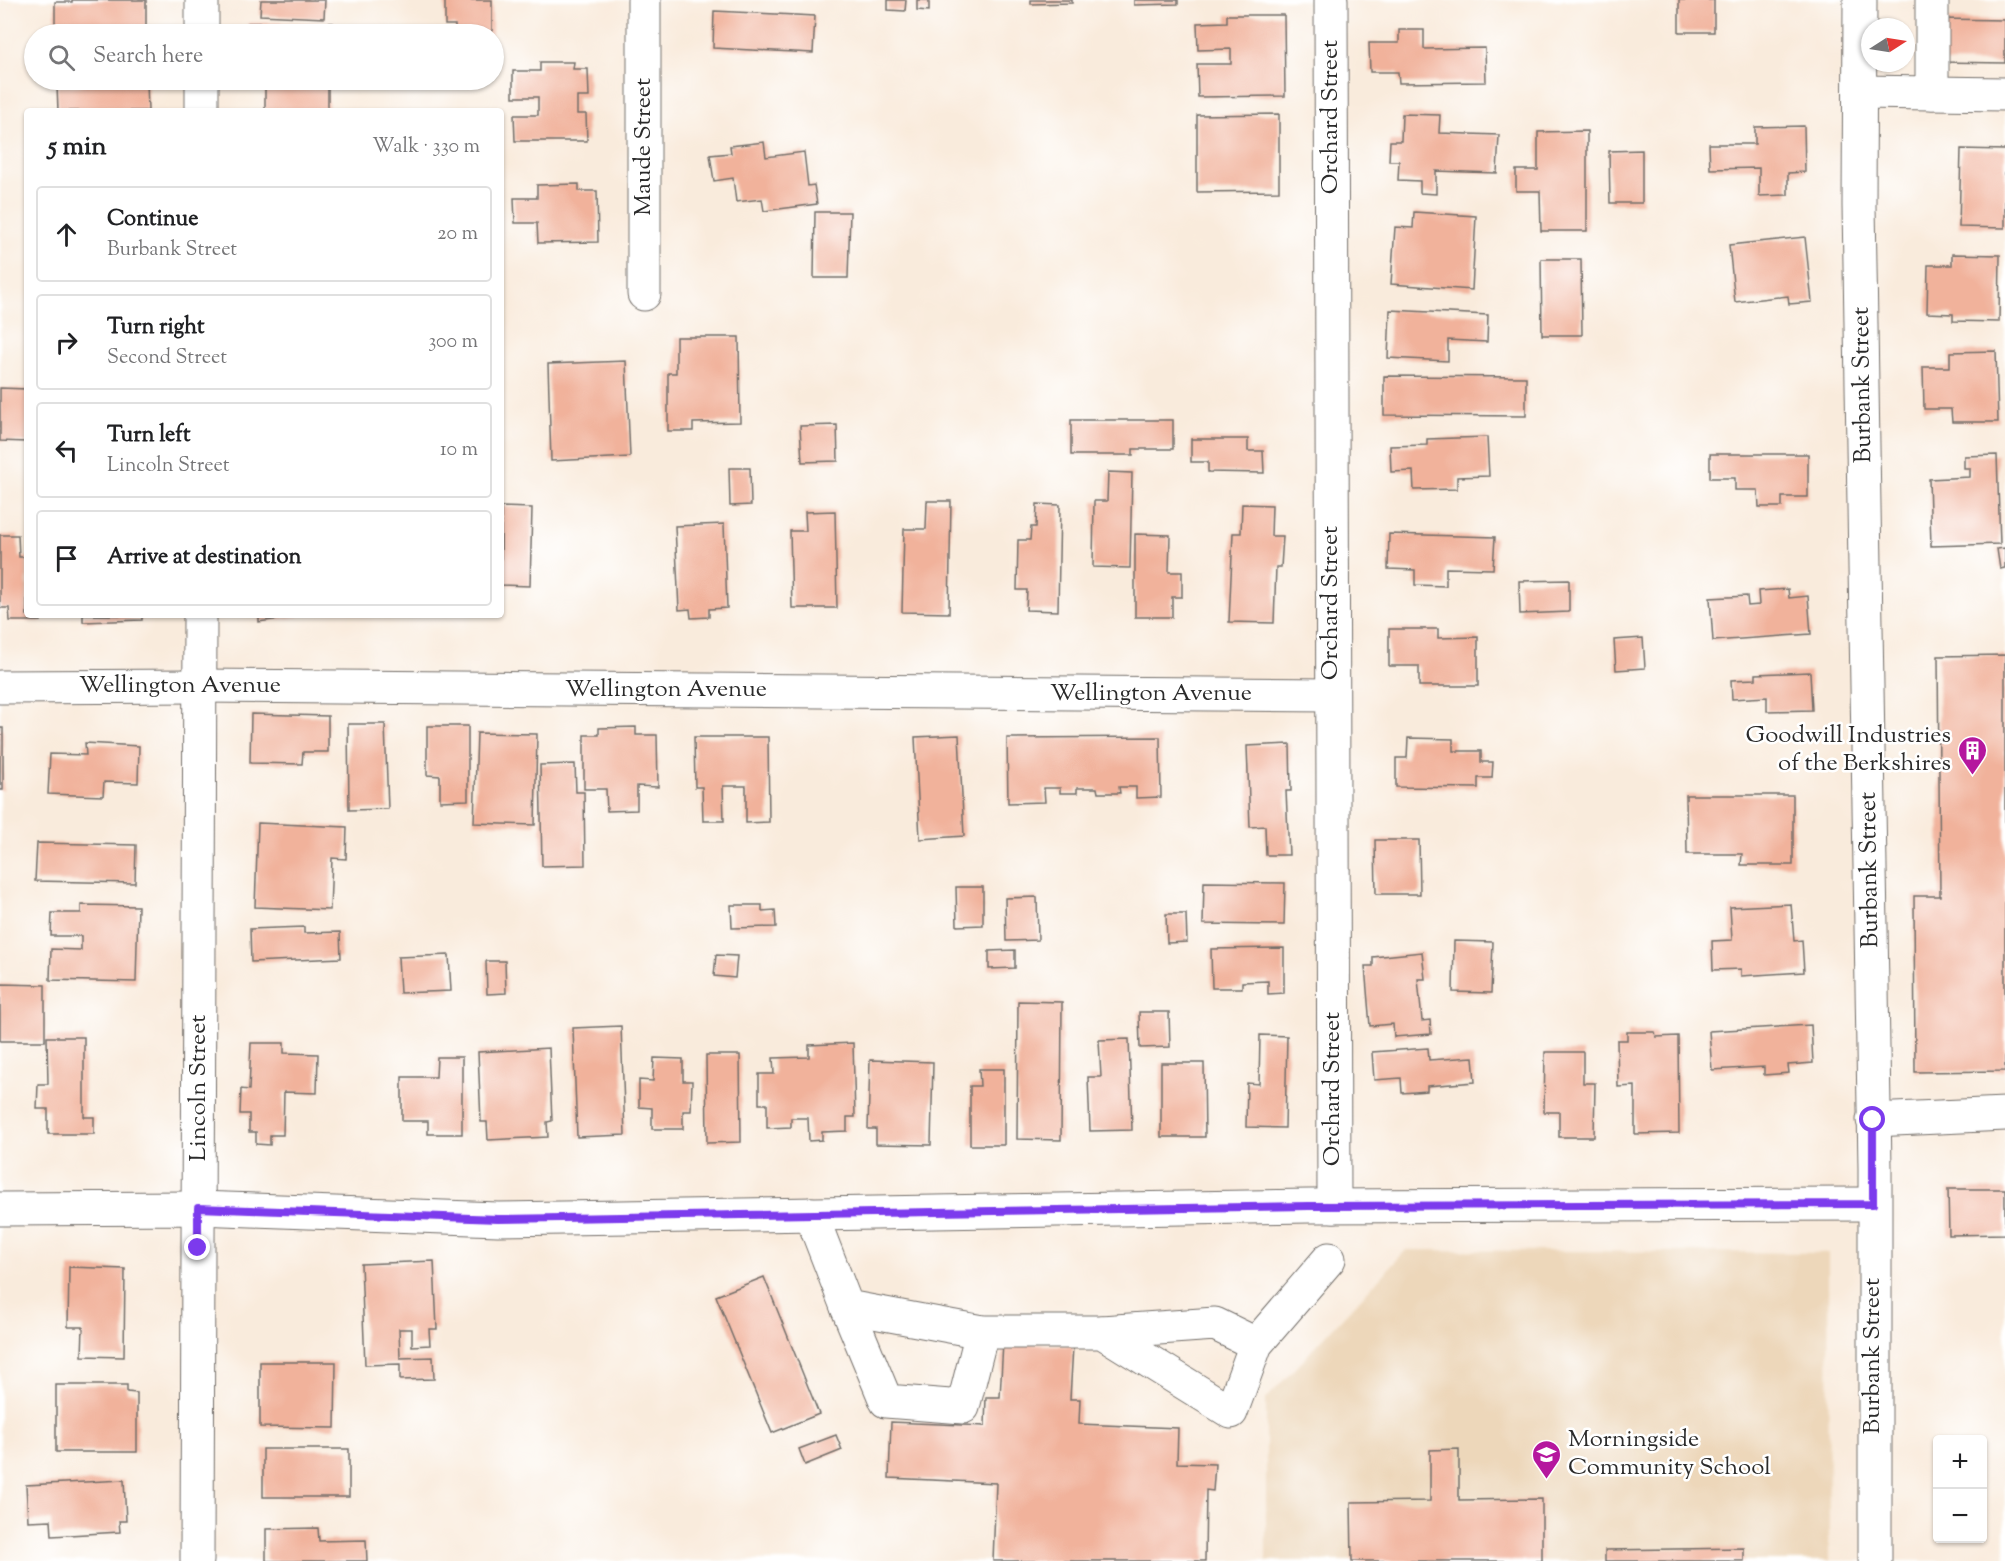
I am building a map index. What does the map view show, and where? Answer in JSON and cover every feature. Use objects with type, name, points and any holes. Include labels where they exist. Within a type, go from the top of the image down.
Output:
[{"type":"street","points":[[202,0],[202,24]]},
{"type":"street","name":"Maude Street","points":[[644,0],[644,294]]},
{"type":"street","name":"Orchard Street","points":[[1332,0],[1331,695],[1334,1206]]},
{"type":"street","name":"Burbank Street","points":[[1860,0],[1873,1120],[1875,1561]]},
{"type":"street","points":[[1932,0],[1932,93]]},
{"type":"street","points":[[202,90],[202,108]]},
{"type":"street","points":[[1860,92],[2005,94]]},
{"type":"street","name":"Lincoln Street","points":[[197,1561],[200,618]]},
{"type":"street","name":"Wellington Avenue","points":[[0,687],[200,686],[1331,695]]},
{"type":"street","points":[[1873,1120],[2005,1114]]},
{"type":"street","points":[[0,1209],[198,1208],[498,1219],[1334,1206],[1873,1204]]},
{"type":"street","points":[[811,1214],[886,1401],[963,1407],[982,1332]]},
{"type":"street","points":[[1102,1332],[1231,1412],[1256,1344],[1329,1259]]},
{"type":"street","points":[[847,1307],[982,1332],[1102,1332],[1215,1324],[1256,1344]]},
{"type":"shaded area","name":"Morningside Community School","points":[[1406,1250],[1828,1253],[1829,1561],[1266,1561],[1266,1399]]},
{"type":"building","points":[[72,0],[146,0],[146,24],[55,24],[55,2],[72,2]]},
{"type":"building","points":[[261,0],[325,0],[324,18],[260,15]]},
{"type":"building","points":[[445,0],[492,0],[492,24],[445,24]]},
{"type":"building","points":[[888,0],[906,0],[905,11],[888,10]]},
{"type":"building","points":[[917,0],[929,0],[929,11],[917,10]]},
{"type":"building","points":[[1031,0],[1072,0],[1072,3],[1031,4]]},
{"type":"building","points":[[1134,0],[1178,0],[1178,4],[1134,5]]},
{"type":"building","points":[[1679,0],[1714,0],[1714,32],[1679,32]]},
{"type":"building","points":[[714,11],[815,16],[813,53],[713,48]]},
{"type":"building","points":[[1227,15],[1284,15],[1285,96],[1198,97],[1197,64],[1231,64],[1231,49],[1198,50],[1197,23],[1227,22]]},
{"type":"building","points":[[1939,19],[2005,20],[2005,63],[1939,62]]},
{"type":"building","points":[[248,23],[333,23],[333,24]]},
{"type":"building","points":[[1399,30],[1424,30],[1424,49],[1485,48],[1486,82],[1399,83],[1398,72],[1370,72],[1369,43],[1399,43]]},
{"type":"building","points":[[540,62],[574,62],[573,69],[588,69],[589,97],[577,97],[577,114],[586,114],[587,141],[515,141],[514,115],[538,115],[538,97],[513,97],[513,71],[540,71]]},
{"type":"building","points":[[57,90],[147,90],[148,108],[58,108]]},
{"type":"building","points":[[265,90],[328,90],[328,108],[265,108]]},
{"type":"building","points":[[1279,114],[1279,191],[1197,192],[1197,115]]},
{"type":"building","points":[[1402,114],[1440,115],[1439,133],[1499,135],[1497,173],[1436,171],[1436,194],[1420,193],[1420,181],[1398,180],[1399,161],[1389,161],[1390,141],[1401,141]]},
{"type":"building","points":[[1804,126],[1805,172],[1788,173],[1788,195],[1759,196],[1759,168],[1710,169],[1709,144],[1755,144],[1755,127]]},
{"type":"building","points":[[1587,131],[1587,231],[1541,231],[1540,191],[1516,191],[1516,170],[1538,170],[1538,132]]},
{"type":"building","points":[[764,142],[766,157],[804,152],[808,186],[814,185],[817,204],[764,211],[762,199],[736,202],[733,178],[714,181],[710,155],[731,153],[730,146]]},
{"type":"building","points":[[1961,149],[2005,150],[2005,228],[1959,227]]},
{"type":"building","points":[[1642,150],[1642,203],[1610,203],[1609,151]]},
{"type":"building","points":[[579,184],[579,191],[597,191],[598,242],[538,243],[537,223],[515,223],[514,198],[537,198],[537,185]]},
{"type":"building","points":[[815,212],[850,212],[848,278],[814,278]]},
{"type":"building","points":[[1414,212],[1476,216],[1472,290],[1391,284],[1395,227],[1413,228]]},
{"type":"building","points":[[1805,237],[1812,302],[1789,304],[1788,296],[1735,302],[1729,245]]},
{"type":"building","points":[[1952,254],[2000,255],[1999,322],[1953,321],[1953,314],[1927,313],[1928,265],[1952,265]]},
{"type":"building","points":[[1541,259],[1581,259],[1582,335],[1542,335]]},
{"type":"building","points":[[1390,310],[1488,315],[1487,342],[1448,340],[1448,361],[1388,358]]},
{"type":"building","points":[[676,337],[739,337],[740,422],[693,423],[693,431],[668,431],[668,373],[676,373]]},
{"type":"building","points":[[1996,351],[1998,422],[1952,422],[1951,409],[1924,409],[1923,367],[1950,367],[1950,352]]},
{"type":"building","points":[[626,361],[630,457],[551,461],[548,364]]},
{"type":"building","points":[[1384,376],[1526,377],[1526,416],[1384,415]]},
{"type":"building","points":[[0,388],[24,389],[24,442],[0,441]]},
{"type":"building","points":[[1071,420],[1173,420],[1173,449],[1133,449],[1133,455],[1071,455]]},
{"type":"building","points":[[837,425],[838,461],[802,462],[800,426]]},
{"type":"building","points":[[1487,437],[1489,476],[1457,477],[1457,489],[1414,490],[1413,471],[1391,472],[1390,446],[1427,445],[1427,439]]},
{"type":"building","points":[[1191,439],[1248,439],[1248,451],[1263,451],[1264,473],[1208,472],[1208,462],[1191,462]]},
{"type":"building","points":[[1710,454],[1808,454],[1808,497],[1782,497],[1782,507],[1759,507],[1758,490],[1735,490],[1735,478],[1710,478]]},
{"type":"building","points":[[1997,455],[2000,544],[1931,546],[1929,479],[1970,477],[1970,468],[1964,468],[1964,456]]},
{"type":"building","points":[[729,468],[750,468],[751,505],[730,506]]},
{"type":"building","points":[[1108,472],[1132,473],[1130,568],[1093,567],[1094,501],[1107,501]]},
{"type":"building","points":[[927,501],[951,501],[949,613],[902,612],[904,529],[926,529]]},
{"type":"building","points":[[1037,504],[1060,505],[1058,611],[1026,610],[1027,590],[1017,590],[1018,540],[1030,540],[1031,527],[1036,527]]},
{"type":"building","points":[[1242,504],[1272,505],[1271,536],[1283,536],[1281,567],[1276,567],[1274,623],[1229,622],[1233,533],[1241,533]]},
{"type":"building","points":[[504,507],[532,508],[530,586],[504,585]]},
{"type":"building","points":[[835,511],[837,608],[792,608],[790,531],[806,531],[805,512]]},
{"type":"building","points":[[724,524],[727,608],[709,609],[709,617],[691,618],[690,609],[679,610],[675,526]]},
{"type":"building","points":[[1135,534],[1170,535],[1169,572],[1182,572],[1182,597],[1172,597],[1172,617],[1135,617]]},
{"type":"building","points":[[1389,534],[1495,537],[1493,569],[1446,568],[1446,586],[1415,585],[1415,570],[1388,569]]},
{"type":"building","points":[[0,535],[18,535],[19,557],[24,557],[24,618],[41,618],[41,621],[10,621],[9,608],[0,608]]},
{"type":"building","points":[[2005,548],[2005,568],[2000,569],[1997,549]]},
{"type":"building","points":[[1569,580],[1569,612],[1520,614],[1519,581]]},
{"type":"building","points":[[1788,589],[1789,598],[1808,596],[1811,634],[1713,641],[1710,598],[1747,596],[1748,606],[1759,605],[1758,591]]},
{"type":"building","points":[[83,618],[142,618],[142,620],[83,622]]},
{"type":"building","points":[[259,618],[286,618],[259,622]]},
{"type":"building","points":[[1389,629],[1438,629],[1438,638],[1478,637],[1478,686],[1419,686],[1419,666],[1389,666]]},
{"type":"building","points":[[1643,638],[1645,668],[1616,670],[1614,640]]},
{"type":"building","name":"Goodwill Industries of the Berkshires","points":[[2005,655],[2005,1071],[1915,1072],[1914,896],[1940,896],[1938,656]]},
{"type":"building","points":[[1810,672],[1812,710],[1767,711],[1767,697],[1732,699],[1731,680],[1756,679],[1756,674]]},
{"type":"building","points":[[251,714],[328,716],[328,752],[303,752],[302,764],[250,763]]},
{"type":"building","points":[[348,724],[385,724],[388,809],[349,810]]},
{"type":"building","points":[[427,726],[468,726],[468,800],[440,801],[440,776],[427,775]]},
{"type":"building","points":[[636,727],[636,735],[657,735],[658,787],[637,786],[637,810],[607,811],[606,789],[584,789],[584,735],[599,735],[599,728]]},
{"type":"building","points":[[0,728],[3,728],[3,790],[0,790]]},
{"type":"building","points":[[477,733],[537,734],[535,825],[474,823]]},
{"type":"building","points":[[959,735],[964,836],[920,839],[915,737]]},
{"type":"building","points":[[694,737],[768,737],[769,822],[746,823],[746,786],[723,786],[724,821],[703,821],[702,787],[695,787]]},
{"type":"building","points":[[1160,737],[1161,797],[1136,798],[1136,787],[1119,787],[1120,793],[1098,793],[1097,788],[1077,788],[1077,793],[1060,793],[1060,788],[1044,788],[1045,802],[1008,803],[1007,738]]},
{"type":"building","points":[[1408,738],[1453,739],[1453,751],[1481,751],[1481,762],[1493,762],[1492,778],[1478,778],[1478,788],[1396,787],[1396,758],[1407,758]]},
{"type":"building","points":[[85,743],[139,746],[138,783],[104,782],[103,796],[48,794],[50,754],[86,755]]},
{"type":"building","points":[[1290,744],[1291,791],[1286,791],[1289,855],[1266,855],[1265,826],[1250,827],[1247,746]]},
{"type":"building","points":[[575,764],[576,792],[584,792],[585,865],[542,866],[540,765]]},
{"type":"building","points":[[1686,795],[1793,795],[1793,865],[1741,865],[1742,854],[1687,854]]},
{"type":"building","points":[[258,823],[347,827],[346,859],[332,858],[330,910],[255,907]]},
{"type":"building","points":[[1375,840],[1419,840],[1420,894],[1376,894]]},
{"type":"building","points":[[37,843],[136,845],[135,883],[35,881]]},
{"type":"building","points":[[1204,882],[1285,883],[1284,925],[1203,924]]},
{"type":"building","points":[[956,887],[983,887],[983,925],[957,926]]},
{"type":"building","points":[[1037,897],[1038,940],[1006,941],[1005,898]]},
{"type":"building","points":[[1791,904],[1794,941],[1802,940],[1804,972],[1741,976],[1741,969],[1713,970],[1712,941],[1732,940],[1730,907]]},
{"type":"building","points":[[81,905],[138,906],[136,982],[50,980],[51,949],[81,950],[81,936],[51,936],[52,913],[81,913]]},
{"type":"building","points":[[731,905],[762,905],[762,911],[775,910],[776,927],[732,928]]},
{"type":"building","points":[[1166,914],[1186,914],[1187,942],[1167,943]]},
{"type":"building","points":[[304,927],[304,933],[340,932],[341,958],[251,962],[250,929]]},
{"type":"building","points":[[1454,941],[1493,942],[1491,993],[1453,992]]},
{"type":"building","points":[[1284,948],[1284,993],[1268,994],[1268,981],[1242,982],[1242,988],[1212,988],[1211,949]]},
{"type":"building","points":[[1015,950],[1015,968],[989,969],[989,951]]},
{"type":"building","points":[[1422,952],[1425,979],[1418,979],[1422,1021],[1430,1020],[1431,1034],[1394,1037],[1393,1024],[1370,1026],[1365,966],[1373,966],[1373,957]]},
{"type":"building","points":[[449,955],[451,991],[400,993],[398,957]]},
{"type":"building","points":[[716,955],[737,956],[735,978],[714,976]]},
{"type":"building","points":[[486,961],[505,961],[506,993],[487,994]]},
{"type":"building","points":[[0,984],[45,985],[45,1041],[0,1041]]},
{"type":"building","points":[[1018,1001],[1062,1002],[1061,1140],[1017,1139]]},
{"type":"building","points":[[1139,1012],[1169,1012],[1170,1047],[1140,1048]]},
{"type":"building","points":[[1811,1025],[1813,1063],[1788,1065],[1789,1073],[1764,1075],[1764,1067],[1712,1070],[1709,1031]]},
{"type":"building","points":[[621,1026],[625,1135],[577,1137],[573,1028]]},
{"type":"building","points":[[1627,1032],[1655,1032],[1656,1037],[1678,1036],[1679,1133],[1635,1134],[1635,1086],[1618,1087],[1617,1040],[1627,1040]]},
{"type":"building","points":[[1260,1035],[1287,1036],[1285,1128],[1246,1127],[1247,1083],[1259,1084]]},
{"type":"building","points":[[47,1037],[84,1037],[84,1117],[94,1117],[94,1134],[48,1134],[48,1109],[37,1109],[38,1084],[48,1084]]},
{"type":"building","points":[[1129,1039],[1132,1130],[1090,1131],[1088,1077],[1101,1077],[1099,1040]]},
{"type":"building","points":[[251,1043],[284,1043],[284,1053],[318,1054],[317,1093],[284,1092],[283,1135],[270,1135],[270,1145],[256,1144],[256,1132],[249,1132],[249,1114],[240,1114],[241,1089],[249,1090]]},
{"type":"building","points":[[853,1043],[855,1117],[847,1117],[847,1131],[822,1132],[822,1140],[809,1141],[808,1118],[791,1118],[791,1127],[767,1128],[767,1104],[759,1104],[759,1074],[774,1074],[773,1058],[809,1057],[809,1045]]},
{"type":"building","points":[[549,1048],[552,1121],[547,1122],[548,1137],[488,1140],[487,1122],[481,1122],[478,1052]]},
{"type":"building","points":[[1428,1048],[1429,1060],[1473,1057],[1475,1082],[1427,1086],[1427,1091],[1402,1093],[1401,1078],[1374,1080],[1372,1052]]},
{"type":"building","points":[[1545,1052],[1583,1052],[1583,1083],[1595,1083],[1594,1137],[1559,1137],[1559,1112],[1544,1112]]},
{"type":"building","points":[[706,1055],[740,1055],[741,1142],[707,1143]]},
{"type":"building","points":[[437,1057],[462,1057],[462,1134],[428,1134],[428,1121],[402,1121],[402,1077],[436,1077]]},
{"type":"building","points":[[654,1058],[683,1059],[683,1081],[692,1081],[691,1111],[683,1111],[683,1129],[652,1129],[652,1108],[639,1107],[639,1080],[653,1081]]},
{"type":"building","points":[[870,1060],[933,1062],[931,1145],[876,1144],[876,1129],[868,1129]]},
{"type":"building","points":[[1161,1063],[1204,1063],[1205,1137],[1161,1137]]},
{"type":"building","points":[[979,1069],[1004,1069],[1004,1145],[970,1145],[970,1086],[980,1086]]},
{"type":"building","points":[[1948,1189],[2005,1189],[2005,1234],[1949,1235]]},
{"type":"building","points":[[434,1261],[437,1329],[429,1329],[430,1345],[412,1346],[412,1329],[399,1329],[400,1358],[433,1357],[434,1379],[400,1380],[400,1364],[365,1365],[361,1264]]},
{"type":"building","points":[[69,1267],[125,1269],[124,1357],[82,1356],[83,1327],[68,1327]]},
{"type":"building","points":[[764,1277],[819,1414],[772,1433],[716,1296]]},
{"type":"building","points":[[1003,1343],[1073,1346],[1070,1399],[1080,1399],[1079,1424],[1178,1428],[1177,1463],[1215,1464],[1213,1491],[1206,1490],[1205,1561],[993,1561],[996,1483],[889,1478],[891,1422],[985,1426],[986,1397],[1000,1397]]},
{"type":"building","points":[[260,1362],[336,1362],[335,1428],[260,1427]]},
{"type":"building","points":[[56,1385],[127,1385],[127,1392],[137,1393],[137,1452],[56,1452]]},
{"type":"building","points":[[836,1435],[842,1450],[805,1465],[799,1449]]},
{"type":"building","points":[[263,1449],[349,1449],[349,1497],[263,1497]]},
{"type":"building","points":[[1459,1449],[1459,1500],[1542,1499],[1542,1561],[1352,1561],[1351,1502],[1430,1501],[1430,1450]]},
{"type":"building","points":[[124,1480],[126,1521],[119,1521],[120,1532],[52,1536],[51,1520],[28,1521],[26,1485]]},
{"type":"building","points":[[318,1528],[319,1541],[366,1540],[367,1561],[266,1561],[266,1529]]},
{"type":"building","points":[[1744,1548],[1744,1561],[1605,1561],[1605,1550]]},
{"type":"place","name":"Goodwill Industries of the Berkshires","points":[[1972,776]]},
{"type":"place","name":"Morningside Community School","points":[[1547,1480]]},
{"type":"route","points":[[198,1248],[198,1208],[498,1219],[1309,1206],[1873,1204],[1875,1168],[1873,1120]]}]
